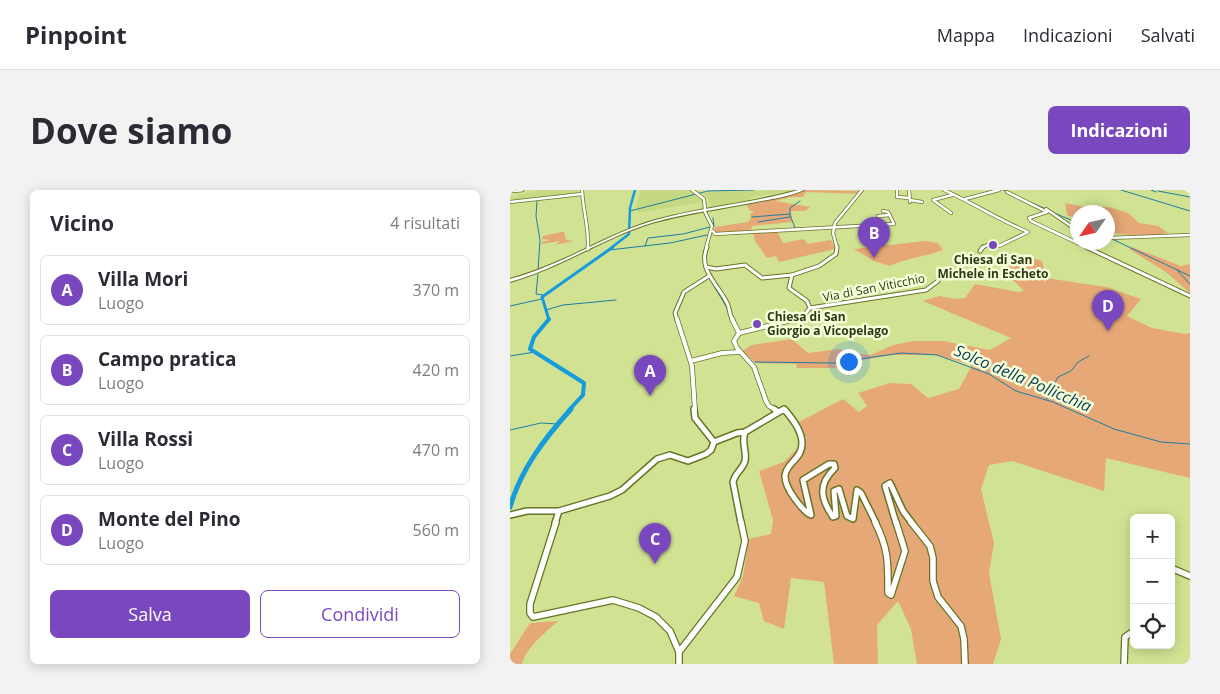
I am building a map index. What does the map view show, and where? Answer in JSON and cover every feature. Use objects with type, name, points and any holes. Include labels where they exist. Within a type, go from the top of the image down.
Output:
[{"type":"main road","points":[[510,191],[522,190]]},
{"type":"main road","points":[[510,281],[556,266],[638,227],[668,217],[767,200],[802,190]]},
{"type":"street","points":[[582,190],[589,231],[588,249]]},
{"type":"street","points":[[692,190],[704,199],[703,206],[715,234],[894,224],[888,211],[883,211]]},
{"type":"street","points":[[706,267],[716,269],[745,265],[762,278],[792,275],[814,268],[836,254],[837,250],[833,233],[836,222],[862,190]]},
{"type":"street","points":[[897,190],[897,197],[922,202]]},
{"type":"street","points":[[909,190],[910,200]]},
{"type":"street","points":[[944,190],[965,199],[1008,224],[1028,232],[999,246],[989,244],[983,246],[980,251]]},
{"type":"street","points":[[965,199],[1000,190],[1051,212],[1070,226]]},
{"type":"street","points":[[1007,192],[1047,212],[1029,218],[1031,221],[1190,296]]},
{"type":"street","points":[[510,202],[582,194]]},
{"type":"street","points":[[951,213],[933,200],[952,194]]},
{"type":"street","points":[[878,216],[890,215]]},
{"type":"street","points":[[712,230],[705,251],[708,276],[728,306],[730,316],[739,333]]},
{"type":"street","points":[[1115,238],[1190,236]]},
{"type":"street","points":[[777,411],[769,406],[766,401],[751,360],[739,352],[734,341],[739,333],[799,318],[810,308],[807,301],[789,288],[792,275]]},
{"type":"street","points":[[708,276],[684,292],[676,308],[678,324],[691,362],[694,418],[714,442]]},
{"type":"street","name":"Via di San Viticchio","points":[[810,308],[922,291],[931,288],[938,281]]},
{"type":"street","points":[[691,362],[722,353],[739,352]]},
{"type":"street","points":[[510,515],[522,512],[559,511],[616,494],[662,457],[670,455],[688,461],[706,454],[711,450],[714,442],[737,433],[745,432],[784,408],[804,442],[802,448],[785,472],[786,481],[792,492],[806,513],[811,515],[804,480],[829,464],[834,464],[835,468],[822,484],[824,498],[833,518],[836,516],[834,490],[838,489],[847,516],[852,519],[855,494],[857,490],[860,491],[884,540],[888,555],[888,593],[891,595],[904,551],[887,497],[885,486],[890,483],[903,511],[930,546],[933,558],[933,581],[938,597],[961,626],[964,639],[965,664]]},
{"type":"street","points":[[679,652],[737,577],[740,569],[745,541],[733,482],[735,473],[744,463],[745,453],[742,438],[745,432]]},
{"type":"street","points":[[559,511],[530,604],[530,613],[533,617],[613,600],[639,608],[656,617],[670,631],[679,652],[679,664]]},
{"type":"street","points":[[1175,570],[1190,576]]},
{"type":"street","points":[[1124,664],[1126,637],[1130,634]]},
{"type":"shaded area","points":[[538,190],[581,190],[581,194],[510,202],[510,199],[515,198],[519,194],[536,192]]},
{"type":"shaded area","points":[[641,190],[690,190],[700,196],[703,202],[637,213],[637,204]]},
{"type":"shaded area","points":[[793,190],[781,194],[752,197],[749,198],[749,202],[712,208],[707,197],[702,194],[712,192]]},
{"type":"shaded area","points":[[805,190],[864,191],[861,194],[806,192],[803,197],[791,197],[775,201],[810,207],[806,211],[791,211],[792,222],[752,226],[751,231],[715,233],[715,227],[748,222],[751,218],[750,214],[755,211],[750,211],[747,205]]},
{"type":"shaded area","points":[[1065,203],[1074,205],[1070,205],[1070,216],[1067,215]]},
{"type":"shaded area","points":[[1115,209],[1128,213],[1139,223],[1158,226],[1168,233],[1138,236],[1115,233]]},
{"type":"shaded area","points":[[777,231],[783,243],[804,239],[808,244],[830,240],[835,249],[779,262],[776,256],[767,258],[755,241],[753,233]]},
{"type":"shaded area","points":[[564,232],[566,240],[574,241],[555,245],[560,241],[542,244],[541,242],[550,240],[542,239],[543,236]]},
{"type":"shaded area","points":[[925,241],[938,243],[943,250],[890,266],[874,261],[854,249]]},
{"type":"shaded area","points":[[1132,247],[1181,266],[1190,264],[1190,293],[1166,272],[1129,249]]},
{"type":"shaded area","points":[[1018,254],[1042,261],[1046,278],[1106,287],[1141,299],[1127,316],[1152,328],[1185,334],[1190,333],[1190,478],[1106,458],[1104,491],[1012,461],[989,465],[981,489],[994,543],[989,573],[1001,639],[993,664],[917,664],[911,629],[898,601],[877,625],[878,664],[834,664],[824,582],[791,578],[784,629],[764,621],[759,603],[734,596],[743,576],[749,539],[771,534],[773,520],[759,471],[784,462],[807,439],[797,423],[843,399],[859,412],[867,406],[858,393],[890,383],[911,384],[928,398],[959,389],[972,365],[936,355],[892,355],[851,362],[839,368],[797,368],[796,364],[756,363],[742,351],[752,345],[792,339],[808,353],[839,349],[849,353],[871,355],[893,345],[914,341],[943,341],[990,350],[1011,338],[923,301],[939,296],[956,299],[965,298],[975,284],[1018,292],[1024,291],[1009,276],[1011,269],[1006,265]]},
{"type":"shaded area","points":[[558,621],[532,646],[524,657],[522,664],[510,664],[510,654],[530,623]]},
{"type":"waterway","points":[[611,248],[629,234],[630,208],[635,190]]},
{"type":"waterway","points":[[630,211],[708,191],[754,190]]},
{"type":"waterway","points":[[1003,190],[1007,192]]},
{"type":"waterway","points":[[1121,190],[1190,211]]},
{"type":"waterway","points":[[1151,190],[1156,192]]},
{"type":"waterway","points":[[1158,191],[1190,197]]},
{"type":"waterway","points":[[537,201],[536,216],[540,240],[538,271]]},
{"type":"waterway","points":[[790,214],[790,208],[800,201]]},
{"type":"waterway","points":[[1032,203],[1046,209]]},
{"type":"waterway","points":[[1052,212],[1070,220]]},
{"type":"waterway","points":[[752,217],[790,214]]},
{"type":"waterway","points":[[790,214],[795,228]]},
{"type":"waterway","points":[[758,222],[790,217]]},
{"type":"waterway","name":"Solco della Pollicchia","points":[[713,218],[714,226]]},
{"type":"waterway","points":[[645,246],[648,238],[683,234],[710,227]]},
{"type":"waterway","points":[[645,246],[707,235]]},
{"type":"waterway","points":[[1115,240],[1177,270]]},
{"type":"waterway","name":"Solco della Pollicchia","points":[[706,244],[704,253],[706,270],[727,308]]},
{"type":"waterway","points":[[609,250],[645,246]]},
{"type":"waterway","points":[[549,319],[542,297],[613,247]]},
{"type":"waterway","points":[[1177,270],[1190,276]]},
{"type":"waterway","points":[[1177,270],[1190,284]]},
{"type":"waterway","points":[[538,274],[536,294],[543,295]]},
{"type":"waterway","points":[[510,306],[542,299]]},
{"type":"waterway","points":[[546,310],[563,305],[616,300]]},
{"type":"waterway","points":[[549,319],[534,337],[530,349],[584,383],[583,395],[569,410]]},
{"type":"waterway","name":"Solco della Pollicchia","points":[[733,340],[736,350]]},
{"type":"waterway","points":[[510,356],[535,352]]},
{"type":"waterway","name":"Solco della Pollicchia","points":[[755,362],[833,363],[901,353],[937,355],[989,374],[1016,391],[1046,400]]},
{"type":"waterway","points":[[1046,400],[1058,377],[1071,371],[1078,362],[1089,356]]},
{"type":"waterway","name":"Solco della Pollicchia","points":[[1046,400],[1114,429],[1161,442],[1190,444]]},
{"type":"waterway","points":[[510,507],[520,480],[534,455],[571,409]]},
{"type":"waterway","points":[[510,430],[541,423],[557,424]]},
{"type":"place","name":"Chiesa di San Michele in Escheto","points":[[993,245]]},
{"type":"place","name":"Campo pratica","points":[[874,258]]},
{"type":"place","name":"Chiesa di San Giorgio a Vicopelago","points":[[757,324]]},
{"type":"place","name":"Monte del Pino","points":[[1108,331]]},
{"type":"place","name":"Villa Mori","points":[[650,396]]},
{"type":"place","name":"Villa Rossi","points":[[655,564]]}]
